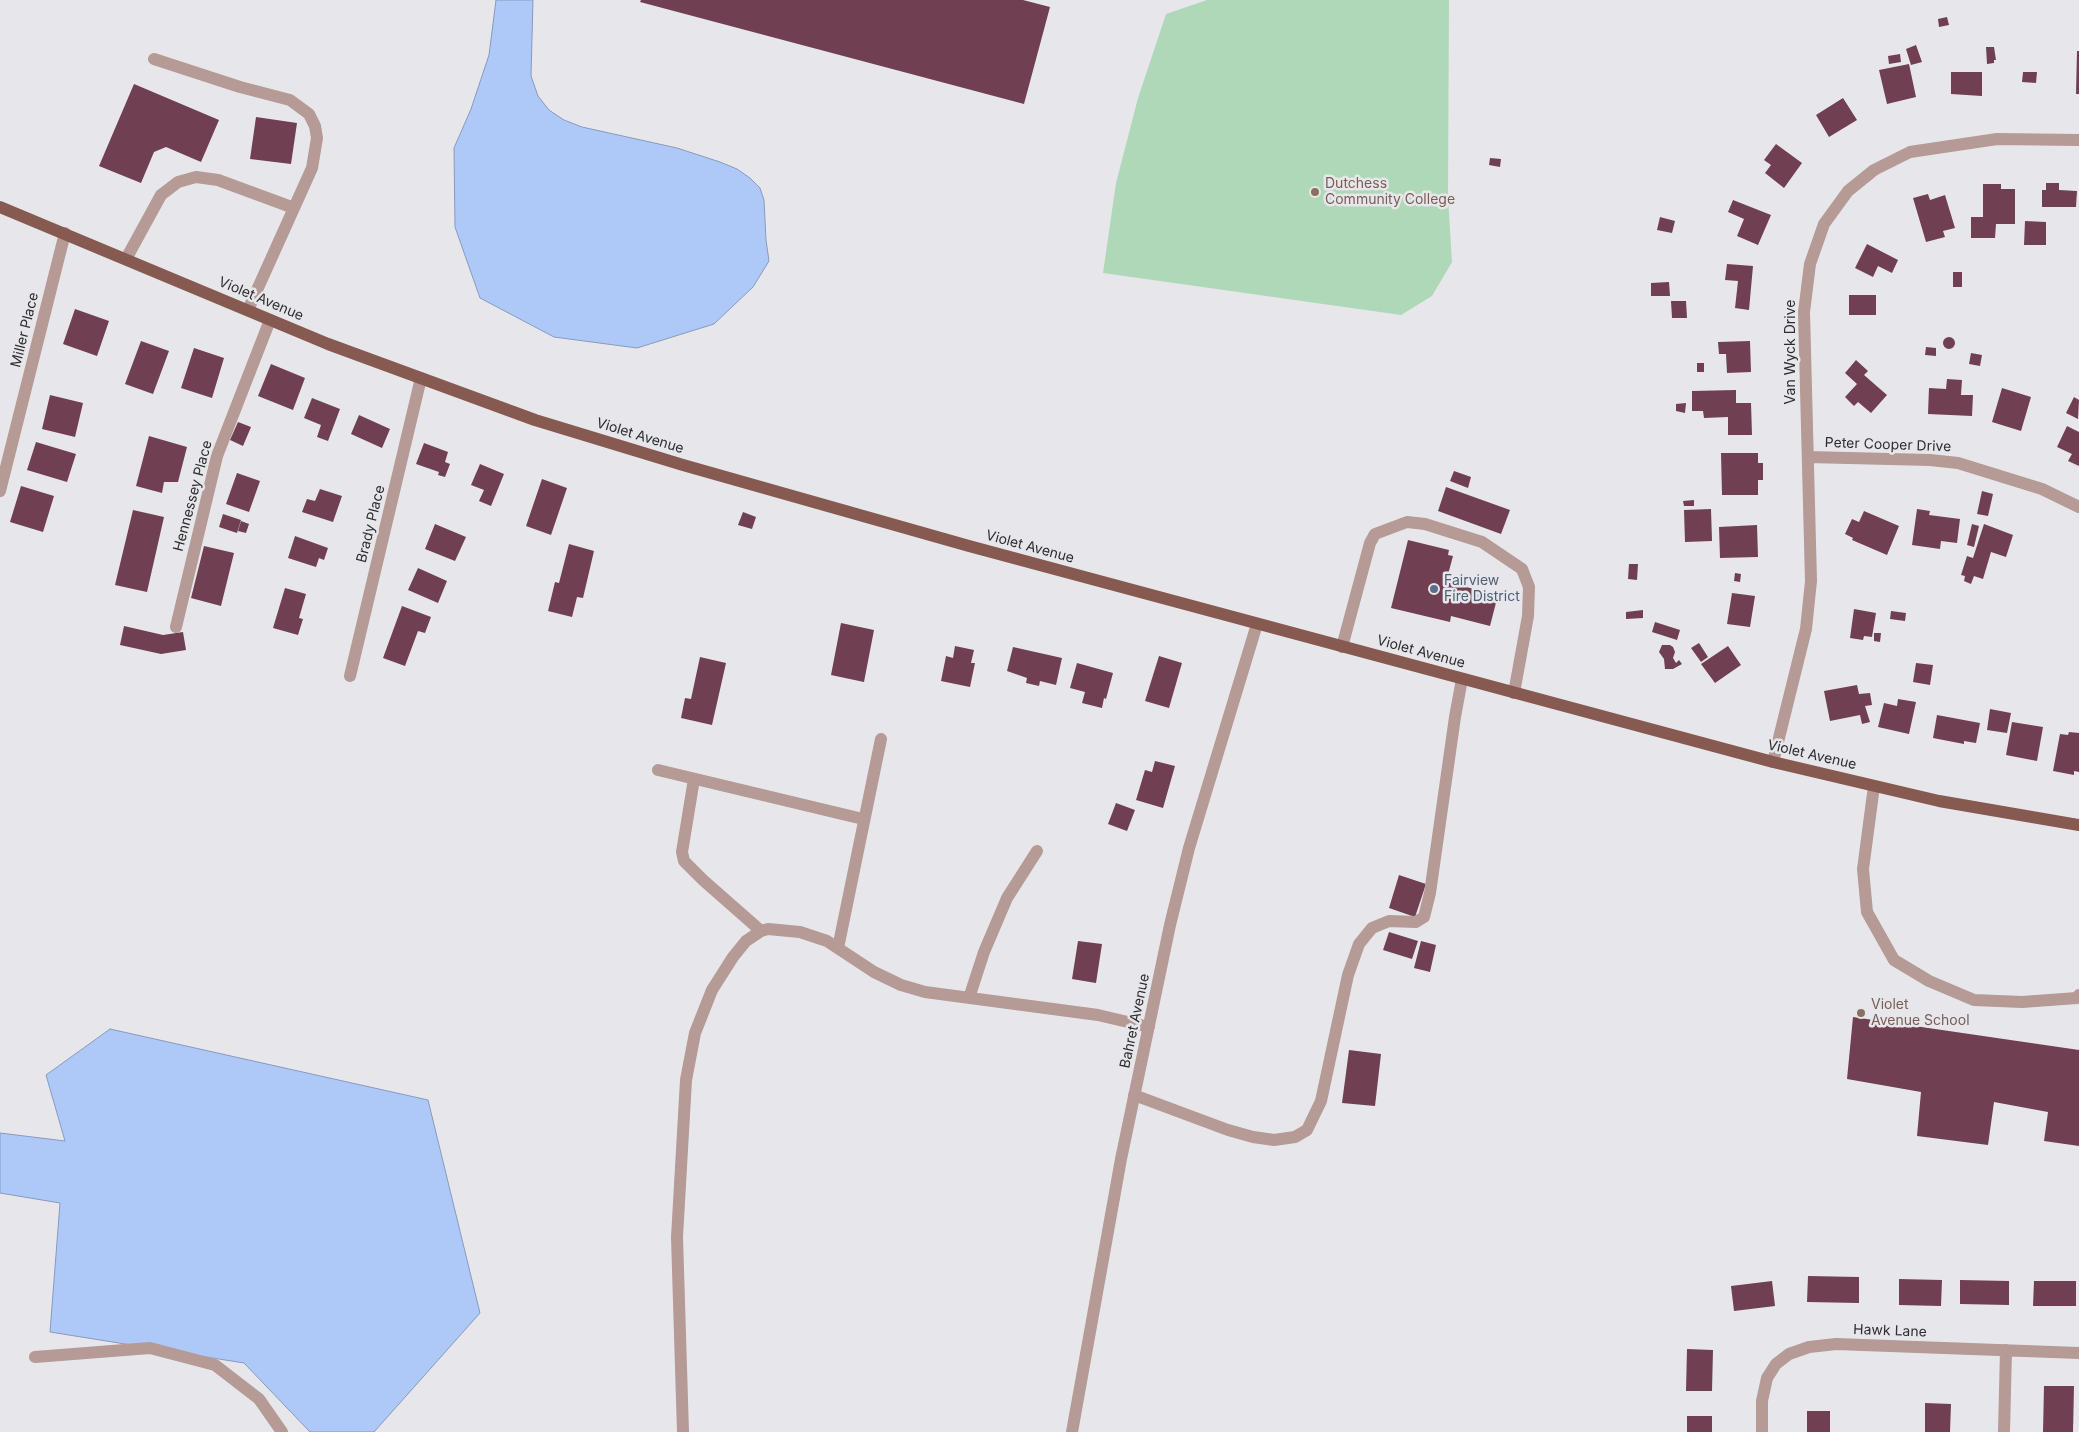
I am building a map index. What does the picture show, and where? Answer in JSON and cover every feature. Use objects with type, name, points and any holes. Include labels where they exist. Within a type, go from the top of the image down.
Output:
[{"type":"main road","name":"Violet Avenue","points":[[0,207],[328,344],[535,420],[683,465],[1257,624],[1773,762],[1939,801],[2079,825]]},
{"type":"street","points":[[154,59],[240,87],[290,100],[309,114],[315,126],[317,138],[316,154],[312,168],[248,310]]},
{"type":"street","name":"Van Wyck Drive","points":[[1773,762],[1806,629],[1810,581],[1804,312],[1810,264],[1824,224],[1848,190],[1874,170],[1910,152],[1997,139],[2079,140]]},
{"type":"street","points":[[126,259],[161,195],[178,182],[196,177],[218,180],[294,208]]},
{"type":"street","name":"Miller Place","points":[[0,491],[65,233]]},
{"type":"street","name":"Hennessey Place","points":[[176,627],[217,456],[270,320]]},
{"type":"street","name":"Brady Place","points":[[350,676],[421,378]]},
{"type":"street","name":"Peter Cooper Drive","points":[[1808,457],[1930,460],[1958,463],[2042,489],[2079,507]]},
{"type":"street","points":[[1342,647],[1370,543],[1375,534],[1407,522],[1425,524],[1482,542],[1522,569],[1529,587],[1528,616],[1514,693]]},
{"type":"street","name":"Bahret Avenue","points":[[1072,1432],[1121,1159],[1170,925],[1189,848],[1257,624]]},
{"type":"street","points":[[1134,1095],[1228,1130],[1253,1137],[1274,1140],[1296,1136],[1308,1130],[1321,1102],[1348,975],[1359,944],[1372,928],[1389,921],[1416,922],[1424,917],[1430,893],[1462,679]]},
{"type":"street","points":[[838,948],[881,739]]},
{"type":"street","points":[[658,770],[863,820]]},
{"type":"street","points":[[694,779],[682,852],[684,861],[761,931]]},
{"type":"street","points":[[1874,786],[1862,869],[1867,912],[1894,960],[1929,981],[1974,1000],[2022,1002],[2076,998],[2079,995]]},
{"type":"street","points":[[969,998],[984,952],[1007,898],[1037,851]]},
{"type":"street","points":[[683,1432],[677,1237],[686,1080],[695,1033],[712,990],[742,946],[761,931],[768,929],[800,932],[827,941],[874,972],[900,985],[925,992],[1098,1015],[1149,1027]]},
{"type":"street","name":"Hawk Lane","points":[[1762,1432],[1762,1401],[1767,1378],[1776,1364],[1789,1354],[1809,1347],[1836,1344],[2079,1353]]},
{"type":"street","points":[[35,1357],[150,1348],[215,1365],[259,1399],[282,1432]]},
{"type":"street","points":[[2004,1432],[2006,1350]]},
{"type":"green space","points":[[1207,0],[1449,0],[1448,197],[1452,262],[1432,296],[1401,315],[1103,273],[1116,183],[1138,98],[1166,14]]},
{"type":"water","points":[[496,0],[533,0],[531,76],[538,96],[549,110],[564,120],[582,127],[677,148],[720,162],[737,169],[760,188],[764,200],[769,261],[753,287],[714,324],[637,348],[554,337],[480,298],[455,227],[454,148],[471,109],[489,55]]},
{"type":"water","points":[[110,1029],[428,1100],[480,1313],[374,1432],[310,1432],[244,1363],[50,1332],[60,1203],[0,1193],[0,1133],[65,1141],[46,1075]]},
{"type":"building","points":[[641,0],[1023,0],[1050,7],[1024,104],[640,2]]},
{"type":"building","points":[[1947,17],[1949,25],[1939,27],[1938,19]]},
{"type":"building","points":[[1916,45],[1922,62],[1911,65],[1906,49]]},
{"type":"building","points":[[1986,47],[1994,47],[1996,60],[1994,60],[1994,63],[1987,64]]},
{"type":"building","points":[[2077,51],[2079,51],[2079,94],[2076,94]]},
{"type":"building","points":[[1900,54],[1901,62],[1889,64],[1888,56]]},
{"type":"building","points":[[1909,64],[1916,97],[1887,104],[1879,70]]},
{"type":"building","points":[[1951,72],[1982,72],[1982,96],[1951,94]]},
{"type":"building","points":[[2023,72],[2037,72],[2036,83],[2022,82]]},
{"type":"building","points":[[134,84],[219,120],[201,162],[166,147],[154,152],[141,183],[99,166]]},
{"type":"building","points":[[1843,98],[1857,120],[1829,137],[1816,115]]},
{"type":"building","points":[[256,117],[297,123],[291,164],[250,159]]},
{"type":"building","points":[[1776,144],[1802,163],[1784,188],[1765,173],[1771,165],[1764,160]]},
{"type":"building","points":[[1490,158],[1501,159],[1500,167],[1489,165]]},
{"type":"building","points":[[2046,183],[2059,183],[2059,190],[2077,191],[2076,207],[2042,207],[2042,190],[2046,190]]},
{"type":"building","points":[[1983,184],[2001,184],[2001,189],[2015,189],[2015,224],[1996,224],[1995,238],[1971,238],[1971,217],[1983,217]]},
{"type":"building","points":[[1928,194],[1930,200],[1945,195],[1955,228],[1943,231],[1945,237],[1926,242],[1913,198]]},
{"type":"building","points":[[1733,200],[1771,215],[1758,245],[1737,236],[1744,219],[1728,212]]},
{"type":"building","points":[[1660,217],[1675,221],[1672,233],[1657,230]]},
{"type":"building","points":[[2025,221],[2046,222],[2046,245],[2024,245]]},
{"type":"building","points":[[1867,244],[1898,260],[1892,273],[1878,266],[1873,277],[1855,268]]},
{"type":"building","points":[[1727,264],[1753,266],[1749,310],[1735,308],[1738,281],[1725,280]]},
{"type":"building","points":[[1953,272],[1962,272],[1962,287],[1953,287]]},
{"type":"building","points":[[1669,282],[1670,296],[1651,296],[1651,283]]},
{"type":"building","points":[[1849,295],[1876,295],[1876,315],[1849,315]]},
{"type":"building","points":[[1671,301],[1686,301],[1687,318],[1672,318]]},
{"type":"building","points":[[75,309],[109,321],[97,356],[63,344]]},
{"type":"building","points":[[1949,337],[1955,343],[1949,349],[1943,343]]},
{"type":"building","points":[[141,341],[169,351],[153,394],[125,384]]},
{"type":"building","points":[[1750,341],[1751,372],[1727,373],[1726,354],[1719,354],[1718,342]]},
{"type":"building","points":[[1926,347],[1936,348],[1936,356],[1925,355]]},
{"type":"building","points":[[194,348],[224,358],[212,398],[181,388]]},
{"type":"building","points":[[1971,353],[1982,355],[1980,366],[1969,364]]},
{"type":"building","points":[[1856,360],[1868,371],[1864,375],[1887,395],[1871,413],[1858,402],[1854,406],[1845,397],[1857,384],[1845,373]]},
{"type":"building","points":[[1697,363],[1704,363],[1704,372],[1697,372]]},
{"type":"building","points":[[271,364],[305,378],[293,410],[258,396]]},
{"type":"building","points":[[1947,379],[1962,380],[1961,395],[1973,395],[1972,416],[1928,414],[1929,388],[1946,389]]},
{"type":"building","points":[[2002,388],[2031,397],[2021,431],[1992,422]]},
{"type":"building","points":[[1736,390],[1736,403],[1751,403],[1752,435],[1728,435],[1728,417],[1704,418],[1703,411],[1692,411],[1692,391]]},
{"type":"building","points":[[50,395],[83,403],[75,437],[42,429]]},
{"type":"building","points":[[2074,397],[2079,400],[2078,419],[2066,413]]},
{"type":"building","points":[[312,398],[340,409],[328,441],[317,437],[321,425],[304,418]]},
{"type":"building","points":[[1686,403],[1685,413],[1676,411],[1676,404]]},
{"type":"building","points":[[359,415],[390,429],[382,448],[351,434]]},
{"type":"building","points":[[238,422],[251,427],[243,446],[230,440]]},
{"type":"building","points":[[2067,426],[2079,432],[2079,466],[2068,461],[2072,454],[2057,447]]},
{"type":"building","points":[[149,436],[187,447],[178,482],[164,482],[162,493],[136,486]]},
{"type":"building","points":[[36,442],[76,454],[67,482],[27,470]]},
{"type":"building","points":[[424,443],[448,452],[445,462],[450,464],[445,477],[438,475],[439,472],[416,464]]},
{"type":"building","points":[[1721,453],[1758,453],[1758,463],[1763,463],[1763,480],[1758,480],[1758,495],[1722,495]]},
{"type":"building","points":[[480,464],[504,474],[491,506],[479,501],[484,490],[471,485]]},
{"type":"building","points":[[1454,471],[1471,477],[1468,488],[1450,481]]},
{"type":"building","points":[[237,473],[260,481],[249,512],[226,504]]},
{"type":"building","points":[[542,479],[567,488],[551,535],[526,526]]},
{"type":"building","points":[[21,486],[54,496],[43,532],[10,522]]},
{"type":"building","points":[[1446,487],[1510,510],[1501,534],[1438,511]]},
{"type":"building","points":[[320,489],[342,496],[333,522],[302,512],[307,499],[315,501]]},
{"type":"building","points":[[1982,491],[1993,494],[1988,516],[1977,514]]},
{"type":"building","points":[[1694,500],[1694,506],[1684,506],[1683,501]]},
{"type":"building","points":[[1711,509],[1712,541],[1685,542],[1684,510]]},
{"type":"building","points":[[1917,509],[1930,511],[1929,515],[1960,519],[1957,543],[1941,541],[1940,549],[1912,545]]},
{"type":"building","points":[[133,510],[164,517],[147,592],[115,585]]},
{"type":"building","points":[[1864,511],[1899,526],[1887,555],[1852,540],[1853,538],[1845,534],[1852,519],[1859,522]]},
{"type":"building","points":[[743,512],[756,517],[752,529],[738,525]]},
{"type":"building","points":[[223,514],[241,520],[237,533],[219,527]]},
{"type":"building","points":[[241,521],[249,524],[246,533],[238,531]]},
{"type":"building","points":[[435,524],[466,537],[455,561],[425,549]]},
{"type":"building","points":[[1972,524],[1979,526],[1974,547],[1967,545]]},
{"type":"building","points":[[1984,524],[2013,535],[2006,557],[1991,552],[1983,579],[1974,576],[1971,584],[1964,581],[1965,576],[1961,575],[1967,556],[1973,558]]},
{"type":"building","points":[[1757,525],[1758,557],[1720,558],[1719,527]]},
{"type":"building","points":[[295,536],[328,548],[324,560],[319,558],[316,567],[288,558]]},
{"type":"building","name":"Fairview Fire District","points":[[1408,540],[1449,550],[1448,555],[1453,556],[1446,582],[1498,595],[1490,626],[1451,616],[1450,622],[1391,608]]},
{"type":"building","points":[[569,544],[594,551],[583,598],[577,597],[572,617],[548,611],[555,582],[559,583]]},
{"type":"building","points":[[204,546],[234,553],[221,606],[191,598]]},
{"type":"building","points":[[1629,564],[1638,564],[1637,580],[1628,579]]},
{"type":"building","points":[[418,568],[447,581],[438,603],[408,590]]},
{"type":"building","points":[[1735,573],[1741,574],[1740,582],[1734,581]]},
{"type":"building","points":[[285,588],[306,594],[299,618],[303,619],[298,635],[273,628]]},
{"type":"building","points":[[1732,593],[1755,596],[1750,627],[1727,624]]},
{"type":"building","points":[[402,606],[431,617],[425,633],[418,631],[405,666],[383,658]]},
{"type":"building","points":[[1854,609],[1876,613],[1872,637],[1864,636],[1863,640],[1850,638]]},
{"type":"building","points":[[1643,610],[1643,618],[1626,619],[1626,612]]},
{"type":"building","points":[[1891,611],[1906,613],[1905,621],[1890,619]]},
{"type":"building","points":[[1655,622],[1680,630],[1677,640],[1652,632]]},
{"type":"building","points":[[841,623],[874,630],[864,682],[831,675]]},
{"type":"building","points":[[124,626],[163,635],[183,632],[186,650],[161,654],[120,645]]},
{"type":"building","points":[[1874,633],[1881,633],[1880,642],[1874,641]]},
{"type":"building","points":[[1699,643],[1708,657],[1701,662],[1691,648]]},
{"type":"building","points":[[1662,645],[1673,647],[1675,652],[1673,658],[1676,663],[1679,660],[1682,664],[1673,669],[1665,669],[1664,659],[1659,652]]},
{"type":"building","points":[[955,646],[974,650],[971,663],[975,663],[970,687],[941,681],[946,656],[953,658]]},
{"type":"building","points":[[1728,646],[1741,665],[1715,683],[1701,664]]},
{"type":"building","points":[[1013,647],[1062,658],[1056,685],[1040,681],[1039,686],[1026,683],[1027,678],[1007,671]]},
{"type":"building","points":[[1159,656],[1182,663],[1169,708],[1145,701]]},
{"type":"building","points":[[700,657],[726,663],[712,725],[681,718],[685,698],[691,699]]},
{"type":"building","points":[[1077,663],[1113,673],[1102,708],[1082,703],[1085,692],[1070,688]]},
{"type":"building","points":[[1916,663],[1933,665],[1930,685],[1913,682]]},
{"type":"building","points":[[1857,685],[1859,694],[1870,693],[1872,705],[1865,706],[1870,722],[1862,724],[1860,715],[1830,721],[1824,691]]},
{"type":"building","points":[[1898,699],[1916,702],[1909,734],[1878,727],[1884,703],[1897,706]]},
{"type":"building","points":[[1990,709],[2011,713],[2007,733],[1987,730]]},
{"type":"building","points":[[1937,715],[1980,723],[1976,743],[1964,741],[1964,744],[1933,738]]},
{"type":"building","points":[[2012,722],[2043,727],[2037,761],[2006,755]]},
{"type":"building","points":[[2069,732],[2079,733],[2079,772],[2074,771],[2074,775],[2053,771],[2060,734],[2068,735]]},
{"type":"building","points":[[1155,761],[1175,766],[1163,808],[1136,800],[1145,770],[1152,772]]},
{"type":"building","points":[[1116,803],[1135,810],[1127,831],[1108,824]]},
{"type":"building","points":[[1399,875],[1426,884],[1415,917],[1389,908]]},
{"type":"building","points":[[1389,932],[1418,941],[1412,959],[1383,950]]},
{"type":"building","points":[[1078,941],[1102,944],[1096,983],[1072,979]]},
{"type":"building","points":[[1421,941],[1436,945],[1430,972],[1414,968]]},
{"type":"building","name":"Violet Avenue School","points":[[1853,1017],[2079,1050],[2079,1146],[2044,1141],[2048,1112],[1994,1102],[1988,1145],[1917,1136],[1921,1092],[1847,1079]]},
{"type":"building","points":[[1349,1050],[1381,1054],[1375,1106],[1342,1103]]},
{"type":"building","points":[[1808,1276],[1859,1277],[1859,1303],[1807,1302]]},
{"type":"building","points":[[1899,1279],[1942,1280],[1941,1306],[1899,1305]]},
{"type":"building","points":[[1960,1280],[2009,1281],[2009,1305],[1960,1304]]},
{"type":"building","points":[[1772,1281],[1775,1306],[1734,1311],[1731,1286]]},
{"type":"building","points":[[2034,1281],[2076,1281],[2076,1306],[2033,1306]]},
{"type":"building","points":[[1687,1349],[1713,1350],[1712,1391],[1686,1391]]},
{"type":"building","points":[[2044,1386],[2074,1386],[2073,1432],[2043,1432]]},
{"type":"building","points":[[1925,1403],[1951,1404],[1950,1432],[1925,1432]]},
{"type":"building","points":[[1807,1411],[1830,1411],[1830,1432],[1807,1432]]},
{"type":"building","points":[[1687,1416],[1712,1416],[1712,1432],[1687,1432]]},
{"type":"place","name":"Dutchess Community College","points":[[1315,192]]},
{"type":"place","name":"Fairview Fire District","points":[[1434,589]]},
{"type":"place","name":"Violet Avenue School","points":[[1861,1013]]}]
